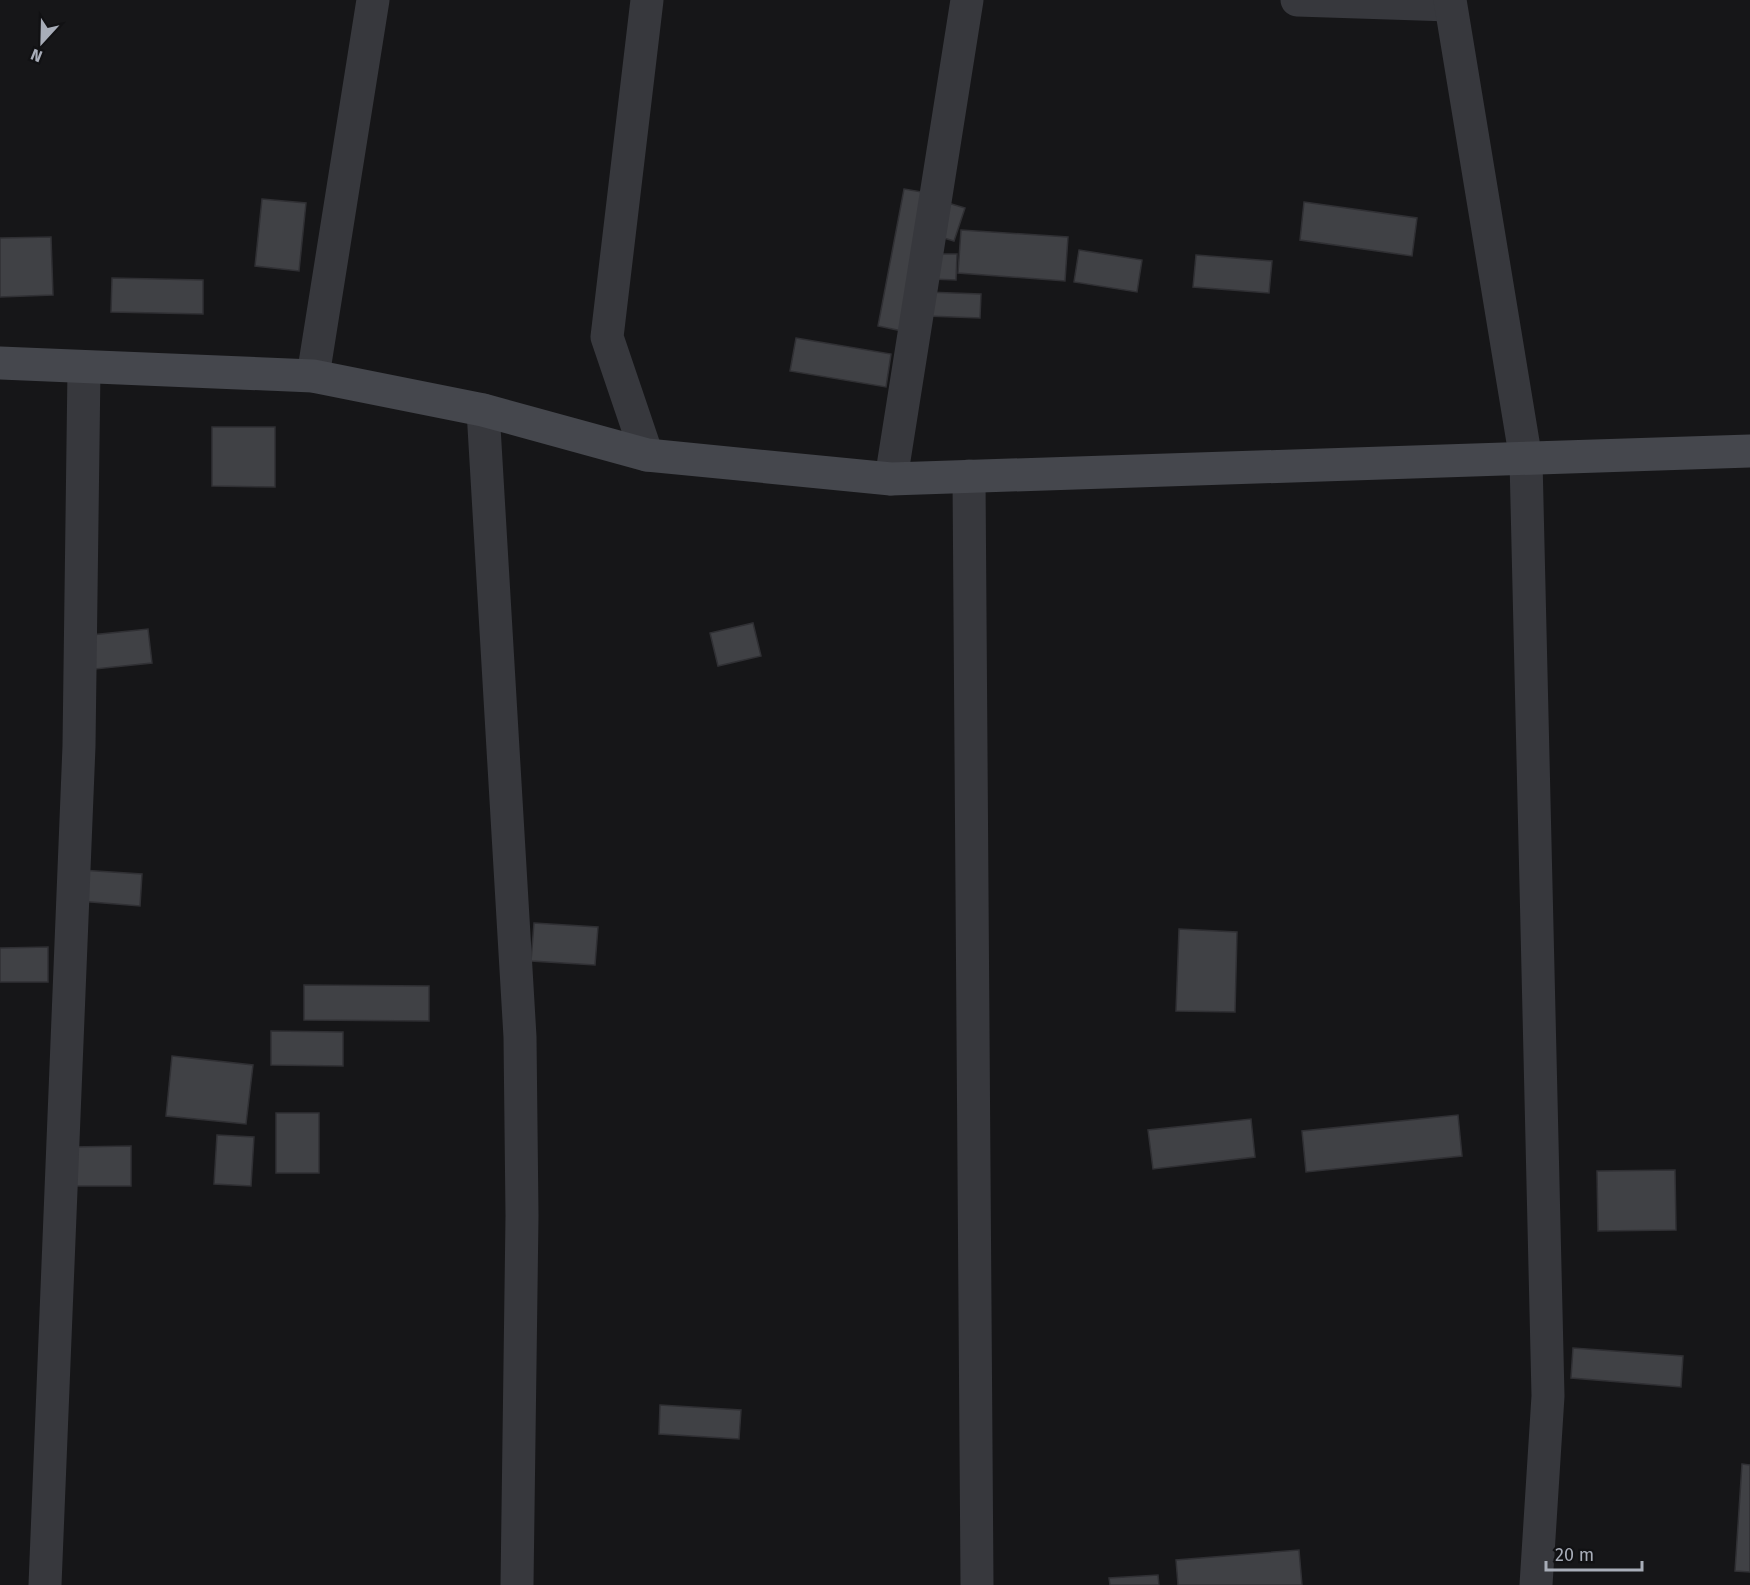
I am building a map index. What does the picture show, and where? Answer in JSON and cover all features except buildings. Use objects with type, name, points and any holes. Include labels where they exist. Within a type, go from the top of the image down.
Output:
[{"type":"street","points":[[313,376],[373,0]]},
{"type":"street","points":[[647,0],[607,337],[648,455]]},
{"type":"street","points":[[891,479],[967,0]]},
{"type":"street","points":[[1297,0],[1450,3],[1526,460],[1548,1396],[1536,1585]]},
{"type":"street","points":[[0,363],[313,376],[483,410],[648,455],[891,479],[1750,451]]},
{"type":"street","points":[[45,1585],[79,746],[84,368]]},
{"type":"street","points":[[483,410],[500,731],[520,1037],[522,1216],[517,1585]]},
{"type":"street","points":[[969,476],[977,1585]]}]
